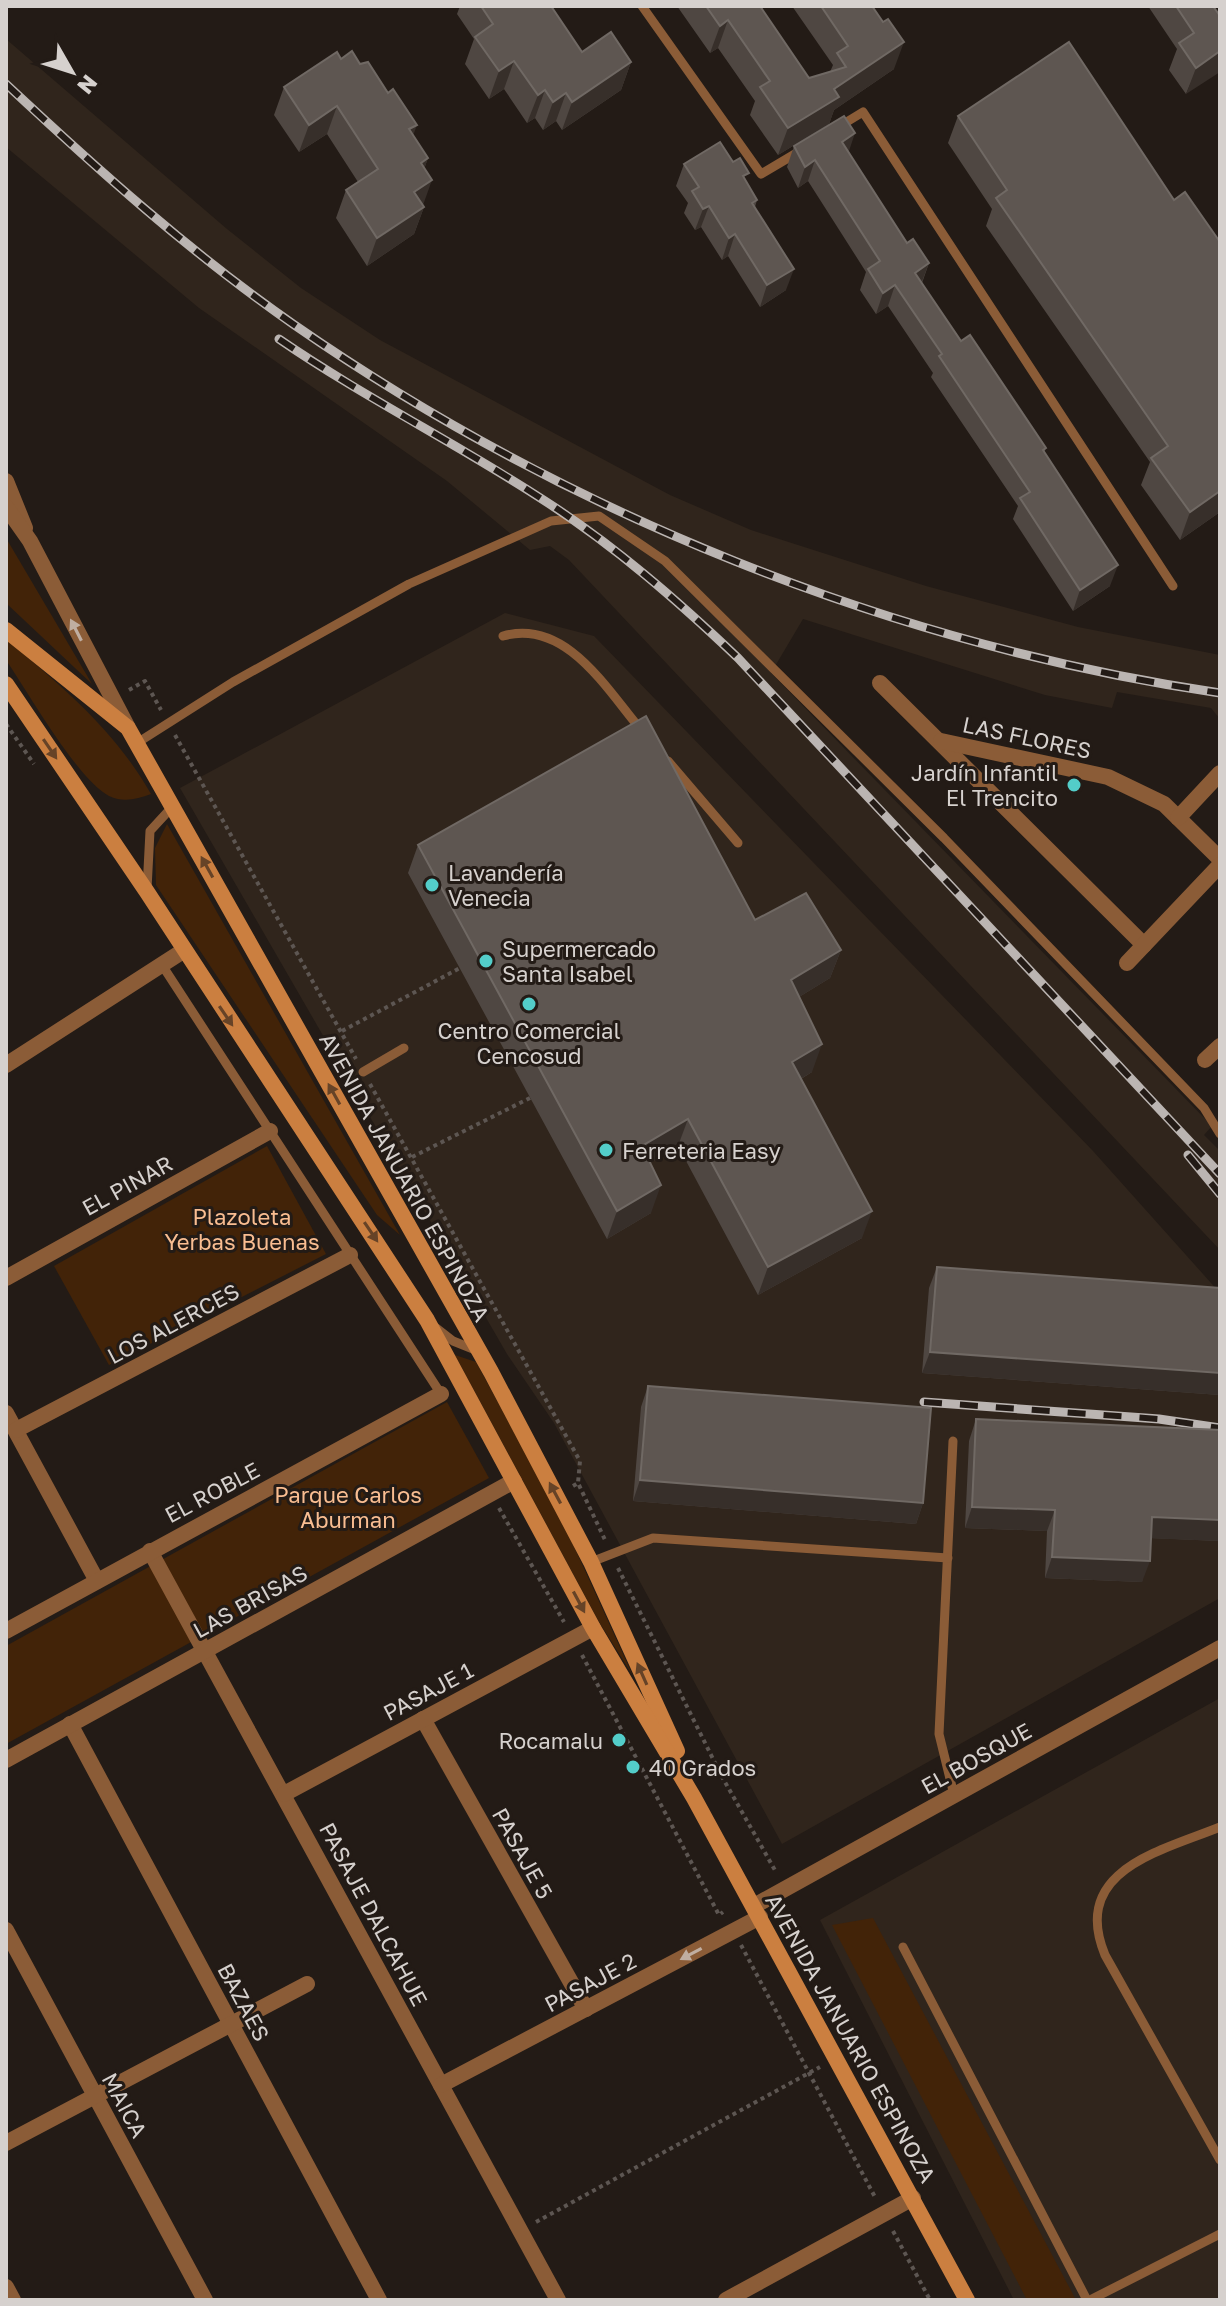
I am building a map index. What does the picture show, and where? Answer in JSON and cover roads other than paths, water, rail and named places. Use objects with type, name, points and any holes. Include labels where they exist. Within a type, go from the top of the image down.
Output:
[{"type":"main road","name":"AVENIDA JANUARIO ESPINOZA","points":[[6,630],[128,728],[137,743],[556,1495],[591,1562],[694,1798]]},
{"type":"main road","name":"AVENIDA JANUARIO ESPINOZA","points":[[6,684],[147,892],[427,1320],[593,1628],[694,1798],[967,2300]]},
{"type":"street","points":[[6,481],[30,541],[128,728]]},
{"type":"street","points":[[6,507],[30,541]]},
{"type":"street","points":[[880,683],[1144,945]]},
{"type":"street","name":"LAS FLORES","points":[[939,741],[1108,777],[1164,804],[1220,859]]},
{"type":"street","points":[[1178,818],[1219,775]]},
{"type":"street","points":[[1127,963],[1220,865]]},
{"type":"street","points":[[6,1065],[183,951]]},
{"type":"street","points":[[1205,1060],[1220,1046]]},
{"type":"street","name":"EL PINAR","points":[[6,1278],[270,1131]]},
{"type":"street","name":"LOS ALERCES","points":[[16,1430],[350,1255]]},
{"type":"street","name":"EL ROBLE","points":[[6,1631],[441,1394]]},
{"type":"street","points":[[6,1413],[97,1581]]},
{"type":"street","name":"LAS BRISAS","points":[[6,1760],[514,1481]]},
{"type":"street","name":"PASAJE DALCAHUE","points":[[150,1551],[558,2300]]},
{"type":"street","name":"PASAJE 1","points":[[284,1794],[593,1628]]},
{"type":"street","name":"EL BOSQUE","points":[[754,1907],[1220,1648]]},
{"type":"street","name":"PASAJE 5","points":[[423,1719],[586,2009]]},
{"type":"street","name":"BAZAES","points":[[70,1724],[379,2300]]},
{"type":"street","name":"PASAJE 2","points":[[441,2085],[734,1931],[754,1907]]},
{"type":"street","name":"MAICA","points":[[6,1930],[205,2300]]},
{"type":"street","points":[[6,2143],[307,1984]]},
{"type":"street","points":[[726,2300],[913,2198]]},
{"type":"street","points":[[6,2287],[13,2300]]},
{"type":"lane","points":[[642,6],[761,174],[812,143]]},
{"type":"lane","points":[[824,136],[863,112],[1173,586]]},
{"type":"lane","points":[[137,743],[233,682],[409,584],[551,521],[599,516],[665,561],[731,630],[835,729],[1204,1108],[1220,1134]]},
{"type":"lane","points":[[503,636],[523,631],[565,645],[649,738]]},
{"type":"lane","points":[[658,750],[738,843]]},
{"type":"lane","points":[[147,892],[150,831],[173,806]]},
{"type":"lane","points":[[162,965],[441,1394]]},
{"type":"lane","points":[[363,1072],[404,1048]]},
{"type":"lane","points":[[427,1320],[447,1338],[478,1352]]},
{"type":"lane","points":[[953,1441],[939,1734],[954,1795]]},
{"type":"lane","points":[[591,1562],[653,1538],[948,1558]]},
{"type":"lane","points":[[1220,1827],[1121,1871],[1103,1894],[1097,1920],[1105,1955],[1220,2160]]},
{"type":"lane","points":[[903,1947],[1088,2300],[1220,2234]]},
{"type":"railway","points":[[6,84],[145,209],[255,297],[397,392],[506,455],[619,511],[736,561],[854,605],[975,642],[1097,671],[1220,693]]},
{"type":"railway","points":[[279,339],[571,518],[621,555],[692,616],[738,658],[1220,1174]]},
{"type":"railway","points":[[1188,1155],[1220,1194]]},
{"type":"railway","points":[[924,1402],[1159,1419],[1220,1428]]},
{"type":"place","name":"Jardín Infantil El Trencito","points":[[1074,785]]},
{"type":"place","name":"Lavandería Venecia","points":[[432,885]]},
{"type":"place","name":"Supermercado Santa Isabel","points":[[486,961]]},
{"type":"place","name":"Centro Comercial Cencosud","points":[[529,1004]]},
{"type":"place","name":"Ferreteria Easy","points":[[606,1150]]},
{"type":"place","name":"Rocamalu","points":[[619,1740]]},
{"type":"place","name":"40 Grados","points":[[633,1767]]},
{"type":"park label","name":"Plazoleta Yerbas Buenas","points":[[242,1228]]},
{"type":"park label","name":"Parque Carlos Aburman","points":[[348,1506]]}]
